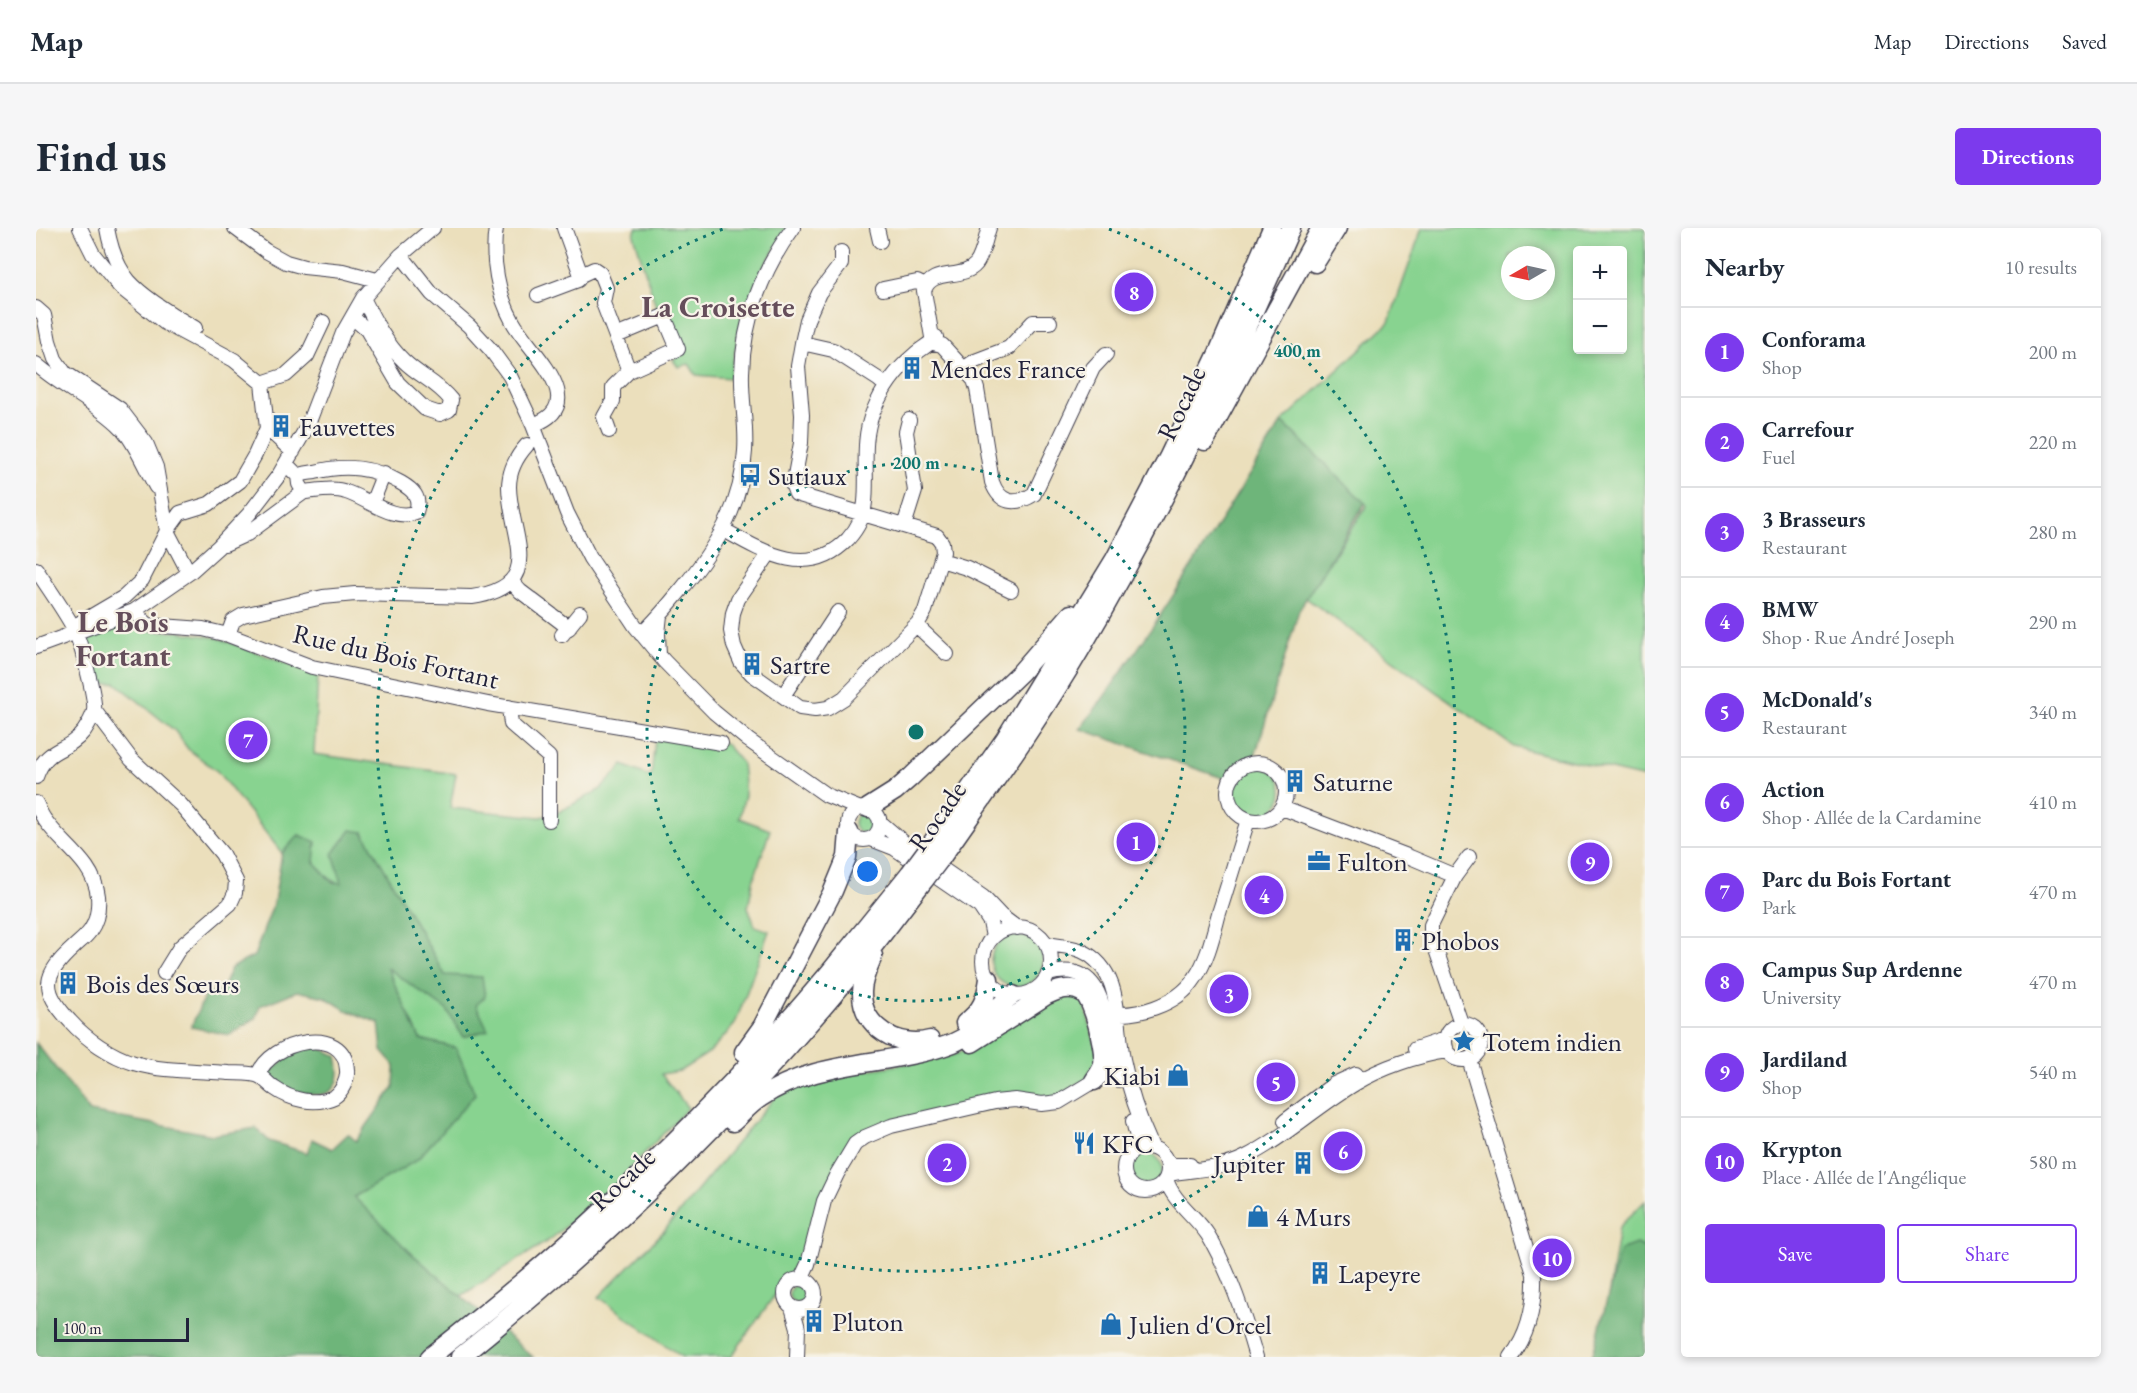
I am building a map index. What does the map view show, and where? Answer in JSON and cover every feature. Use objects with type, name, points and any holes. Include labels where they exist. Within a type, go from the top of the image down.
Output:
[{"type":"highway","points":[[1218,353],[1234,296],[1259,228]]},
{"type":"highway","points":[[430,1357],[539,1269],[597,1217],[679,1137],[917,876],[934,854],[1115,559],[1168,458],[1218,353],[1272,228]]},
{"type":"highway","name":"Rocade","points":[[934,854],[1016,751],[1073,661],[1140,544],[1179,471],[1291,228]]},
{"type":"highway","points":[[1140,544],[1162,518],[1321,228]]},
{"type":"highway","points":[[1208,435],[1336,228]]},
{"type":"highway","points":[[863,808],[889,796],[1020,673],[1115,559]]},
{"type":"highway","points":[[679,1137],[762,1027],[833,891],[848,856],[848,828]]},
{"type":"highway","points":[[917,876],[864,977],[863,1005],[871,1020],[886,1034],[907,1042],[923,1042],[942,1036],[972,1018],[981,1009],[986,999],[988,979]]},
{"type":"highway","name":"Rocade","points":[[460,1357],[525,1304],[640,1200],[708,1134],[842,986],[917,876]]},
{"type":"highway","points":[[901,1056],[932,1056],[963,1048],[1047,995],[1058,990],[1069,989],[1083,993],[1096,1019],[1103,1064],[1094,1081]]},
{"type":"highway","points":[[640,1200],[689,1161],[760,1097],[802,1077],[821,1071],[934,1049],[955,1042],[975,1030],[1013,995]]},
{"type":"street","points":[[80,228],[93,254],[108,273],[169,313],[243,356],[262,383],[267,428],[289,458],[298,477],[298,484],[304,492]]},
{"type":"street","points":[[107,228],[110,245],[124,283]]},
{"type":"street","points":[[235,228],[266,251],[286,262],[304,267],[343,271],[377,280]]},
{"type":"street","points":[[253,228],[266,251]]},
{"type":"street","points":[[36,647],[74,630],[134,611],[189,573],[218,547],[249,514],[289,458],[307,427],[343,333],[363,298],[401,255],[432,228]]},
{"type":"street","points":[[496,228],[493,246],[496,272],[512,321],[552,375],[558,388],[556,411],[550,418],[533,425]]},
{"type":"street","points":[[564,228],[581,275]]},
{"type":"street","points":[[641,634],[662,613],[705,560],[724,530],[732,512],[741,482],[745,452],[742,374],[744,345],[751,312],[774,258],[793,228]]},
{"type":"street","points":[[989,228],[977,262],[971,268],[935,277],[926,283],[925,302],[936,337],[974,380],[992,482],[996,493],[1007,501],[1015,502],[1034,494],[1093,368],[1106,354]]},
{"type":"street","points":[[769,554],[738,599],[733,613],[731,631],[734,646],[741,662],[752,674],[800,708],[815,710],[828,708],[844,698],[916,625],[925,611],[943,552],[942,543],[937,537],[796,494],[793,486],[801,443],[802,415],[798,366],[801,343],[807,320],[819,293],[841,264],[841,252]]},
{"type":"street","points":[[401,255],[432,294],[469,326],[491,350],[510,376],[533,425],[567,513],[590,558],[641,634],[688,688],[731,726],[826,795],[876,813],[880,822],[902,841],[983,897],[1000,916],[1017,928],[1034,932],[1046,944],[1051,964],[1048,974],[1038,988],[1022,995],[1013,995],[999,990],[988,979],[983,962],[984,953],[993,937],[1004,930],[1017,928]]},
{"type":"street","points":[[108,273],[118,262]]},
{"type":"street","points":[[538,295],[578,280],[581,275],[594,269],[600,273],[606,288],[603,303],[629,371]]},
{"type":"street","points":[[883,289],[917,282],[925,286]]},
{"type":"street","points":[[351,317],[367,330],[398,383],[425,409],[440,414],[449,410],[451,400],[442,388],[405,362],[389,344],[363,298]]},
{"type":"street","points":[[36,308],[44,315],[49,341],[61,377]]},
{"type":"street","points":[[609,431],[604,417],[613,401],[613,387],[629,371],[678,349],[664,316],[616,336]]},
{"type":"street","points":[[262,383],[286,375],[307,356],[323,322]]},
{"type":"street","points":[[963,369],[975,361],[1009,348],[1033,322],[1050,322]]},
{"type":"street","points":[[724,530],[769,554],[790,560],[807,560],[827,555],[842,545],[854,532],[866,504],[865,446],[872,414],[886,386],[898,370],[936,337]]},
{"type":"street","points":[[801,343],[833,350],[886,386]]},
{"type":"street","points":[[36,364],[61,377],[108,408],[120,409],[146,443],[156,467],[167,531],[189,573]]},
{"type":"street","points":[[904,526],[915,491],[906,432],[909,420]]},
{"type":"street","points":[[74,630],[124,597],[142,580],[167,531],[180,513],[208,504],[240,481],[267,428]]},
{"type":"street","points":[[228,635],[233,621],[243,615],[323,597],[355,594],[472,597],[490,595],[505,588],[519,564],[520,549],[509,485],[513,465],[527,445]]},
{"type":"street","points":[[218,547],[247,534],[304,492],[344,491],[397,514],[408,515],[416,512],[419,504],[414,492],[384,473],[347,467],[302,474],[298,477]]},
{"type":"street","points":[[319,471],[320,490]]},
{"type":"street","points":[[372,503],[384,473]]},
{"type":"street","points":[[941,560],[967,568],[1011,590]]},
{"type":"street","points":[[36,569],[74,630],[93,692],[94,710],[91,721],[72,744],[41,757],[36,777]]},
{"type":"street","points":[[511,581],[565,631],[580,613]]},
{"type":"street","points":[[624,610],[641,616],[662,613]]},
{"type":"street","name":"Rue du Bois Fortant","points":[[134,611],[148,625],[203,629],[228,635],[312,667],[509,707],[721,743]]},
{"type":"street","points":[[783,696],[838,612]]},
{"type":"street","points":[[659,656],[658,634],[662,613]]},
{"type":"street","points":[[916,625],[947,654]]},
{"type":"street","name":"Rue du Bois Fortant","points":[[509,707],[511,724],[549,757],[549,820]]},
{"type":"street","points":[[94,710],[131,759],[181,805],[202,829],[222,854],[236,880],[235,893],[230,904],[180,947],[164,973]]},
{"type":"street","points":[[1252,762],[1262,762],[1279,771],[1287,789],[1286,799],[1282,808],[1267,820],[1257,822],[1248,820],[1232,808],[1228,799],[1230,780],[1243,766],[1252,762]]},
{"type":"street","points":[[826,795],[852,836],[861,840],[871,839],[894,848],[980,907],[990,922],[993,937]]},
{"type":"street","points":[[36,803],[40,816],[89,869],[98,894],[99,910],[90,932],[56,963],[50,975],[48,987],[60,1011],[78,1030],[100,1047],[133,1063],[154,1067],[258,1075],[276,1089],[310,1102],[327,1100],[338,1094],[346,1081],[347,1069],[344,1057],[334,1047],[318,1040],[298,1042],[283,1049],[261,1067],[258,1075]]},
{"type":"street","points":[[848,828],[850,814],[863,808]]},
{"type":"street","points":[[1282,808],[1455,876]]},
{"type":"street","points":[[1111,1012],[1158,1007],[1181,994],[1195,979],[1208,952],[1248,820]]},
{"type":"street","points":[[871,839],[878,832],[880,822]]},
{"type":"street","points":[[1461,1023],[1431,935],[1431,925],[1455,876],[1469,857]]},
{"type":"street","points":[[801,1279],[808,1264],[824,1201],[855,1144],[865,1137],[891,1126],[1003,1101],[1015,1100],[1042,1104],[1059,1102],[1105,1075],[1110,1068],[1112,1055],[1113,986],[1108,976],[1092,957],[1073,948],[1046,944]]},
{"type":"street","points":[[1048,974],[1065,970],[1073,971],[1088,979],[1111,1012],[1126,1077],[1152,1147]]},
{"type":"street","points":[[1461,1023],[1472,1026],[1480,1035],[1478,1052],[1469,1059],[1454,1058],[1446,1045],[1450,1029],[1461,1023]]},
{"type":"street","points":[[1167,1172],[1209,1170],[1242,1159],[1334,1084],[1397,1055],[1446,1045]]},
{"type":"street","points":[[1112,1055],[1135,1126],[1137,1148]]},
{"type":"street","points":[[1469,1059],[1534,1274],[1531,1312],[1520,1346],[1511,1357]]},
{"type":"street","points":[[1181,1203],[1155,1190],[1140,1191],[1131,1186],[1126,1178],[1124,1165],[1126,1158],[1137,1148],[1152,1147],[1159,1150],[1171,1192],[1181,1203],[1203,1228],[1219,1255],[1245,1317],[1256,1357]]},
{"type":"street","points":[[1155,1190],[1167,1172]]},
{"type":"street","points":[[801,1279],[810,1283],[814,1291],[812,1303],[798,1308],[785,1300],[785,1290],[791,1282],[801,1279]]},
{"type":"street","points":[[797,1357],[798,1308]]},
{"type":"green space","points":[[636,228],[787,228],[762,271],[738,336],[730,378],[696,375],[689,364],[678,367],[673,360],[684,353],[669,311],[658,313],[634,235]]},
{"type":"green space","points":[[1422,228],[1645,228],[1645,778],[1514,747],[1306,598],[1367,505],[1282,422],[1389,322]]},
{"type":"green space","points":[[1282,422],[1365,503],[1299,610],[1255,756],[1237,764],[1226,779],[1080,729],[1134,655]]},
{"type":"green space","points":[[127,619],[145,630],[181,632],[218,638],[318,675],[314,754],[456,774],[450,808],[540,817],[555,814],[601,789],[623,765],[651,777],[656,730],[726,744],[742,763],[745,795],[739,818],[770,830],[753,882],[748,907],[755,926],[769,931],[735,1024],[710,1052],[680,1071],[661,1074],[688,1108],[616,1183],[551,1239],[461,1296],[412,1254],[353,1197],[413,1162],[456,1048],[420,1039],[386,967],[447,1010],[463,1037],[445,975],[363,832],[343,884],[335,882],[316,865],[299,835],[282,853],[217,771],[188,749],[175,731],[116,683],[105,684],[97,689],[84,643],[101,629]]},
{"type":"green space","points":[[1262,766],[1275,773],[1281,781],[1281,801],[1275,809],[1267,815],[1252,816],[1239,809],[1233,801],[1232,786],[1239,773],[1247,767]]},
{"type":"green space","points":[[860,813],[868,813],[874,819],[874,827],[868,833],[860,833],[854,827],[854,819]]},
{"type":"green space","points":[[351,830],[363,832],[445,975],[482,977],[485,997],[476,1005],[488,1030],[463,1037],[447,1010],[387,968],[420,1039],[456,1048],[475,1094],[417,1160],[354,1197],[412,1254],[533,1357],[36,1357],[36,1043],[90,1112],[213,1135],[256,1128],[269,1141],[307,1153],[312,1139],[332,1149],[348,1134],[356,1141],[394,1087],[395,1066],[382,1051],[379,1023],[346,1010],[325,997],[297,991],[260,1006],[256,1018],[229,1035],[191,1027],[205,995],[222,989],[231,968],[254,956],[274,902],[282,853],[299,835],[316,842],[314,862],[332,882],[342,883],[333,854]]},
{"type":"green space","points":[[1017,935],[1031,939],[1039,947],[1043,961],[1039,975],[1031,983],[1017,987],[1003,983],[995,975],[991,961],[995,947],[1003,939]]},
{"type":"green space","points":[[1063,993],[1083,999],[1099,1057],[1086,1080],[1055,1098],[1036,1099],[856,1136],[796,1274],[784,1282],[731,1357],[682,1357],[599,1297],[664,1231],[779,1092],[803,1080],[942,1058],[959,1053]]},
{"type":"green space","points":[[1461,1034],[1467,1034],[1471,1041],[1467,1048],[1461,1048],[1457,1044],[1457,1038]]},
{"type":"green space","points":[[318,1047],[337,1056],[339,1076],[337,1083],[328,1093],[320,1095],[288,1090],[266,1076],[295,1052]]},
{"type":"green space","points":[[1146,1153],[1158,1157],[1162,1169],[1158,1181],[1146,1185],[1134,1181],[1130,1169],[1134,1157]]},
{"type":"green space","points":[[1645,1201],[1645,1357],[1599,1357],[1619,1227]]},
{"type":"green space","points":[[1636,1244],[1645,1248],[1645,1357],[1592,1357],[1620,1250]]},
{"type":"green space","points":[[799,1284],[806,1287],[809,1294],[806,1301],[799,1304],[792,1301],[789,1294],[792,1287]]},
{"type":"place","name":"Campus Sup Ardenne","points":[[1134,292]]},
{"type":"place","name":"Mendes France","points":[[912,368]]},
{"type":"place","name":"Fauvettes","points":[[281,426]]},
{"type":"place","name":"Sutiaux","points":[[750,475]]},
{"type":"place","name":"Sartre","points":[[752,664]]},
{"type":"place","name":"Parc du Bois Fortant","points":[[248,740]]},
{"type":"place","name":"Saturne","points":[[1295,781]]},
{"type":"place","name":"Conforama","points":[[1136,842]]},
{"type":"place","name":"Fulton","points":[[1319,861]]},
{"type":"place","name":"Jardiland","points":[[1590,862]]},
{"type":"place","name":"BMW","points":[[1264,895]]},
{"type":"place","name":"Phobos","points":[[1403,940]]},
{"type":"place","name":"Bois des Sœurs","points":[[68,983]]},
{"type":"place","name":"3 Brasseurs","points":[[1229,994]]},
{"type":"place","name":"Totem indien","points":[[1464,1041]]},
{"type":"place","name":"Kiabi","points":[[1178,1075]]},
{"type":"place","name":"McDonald's","points":[[1276,1082]]},
{"type":"place","name":"KFC","points":[[1084,1143]]},
{"type":"place","name":"Action","points":[[1343,1151]]},
{"type":"place","name":"Carrefour","points":[[947,1163]]},
{"type":"place","name":"Jupiter","points":[[1303,1163]]},
{"type":"place","name":"4 Murs","points":[[1258,1216]]},
{"type":"place","name":"Krypton","points":[[1552,1258]]},
{"type":"place","name":"Lapeyre","points":[[1320,1273]]},
{"type":"place","name":"Pluton","points":[[814,1321]]},
{"type":"place","name":"Julien d'Orcel","points":[[1111,1324]]},
{"type":"district","name":"La Croisette","points":[[718,306]]},
{"type":"district","name":"Le Bois Fortant","points":[[123,638]]}]
